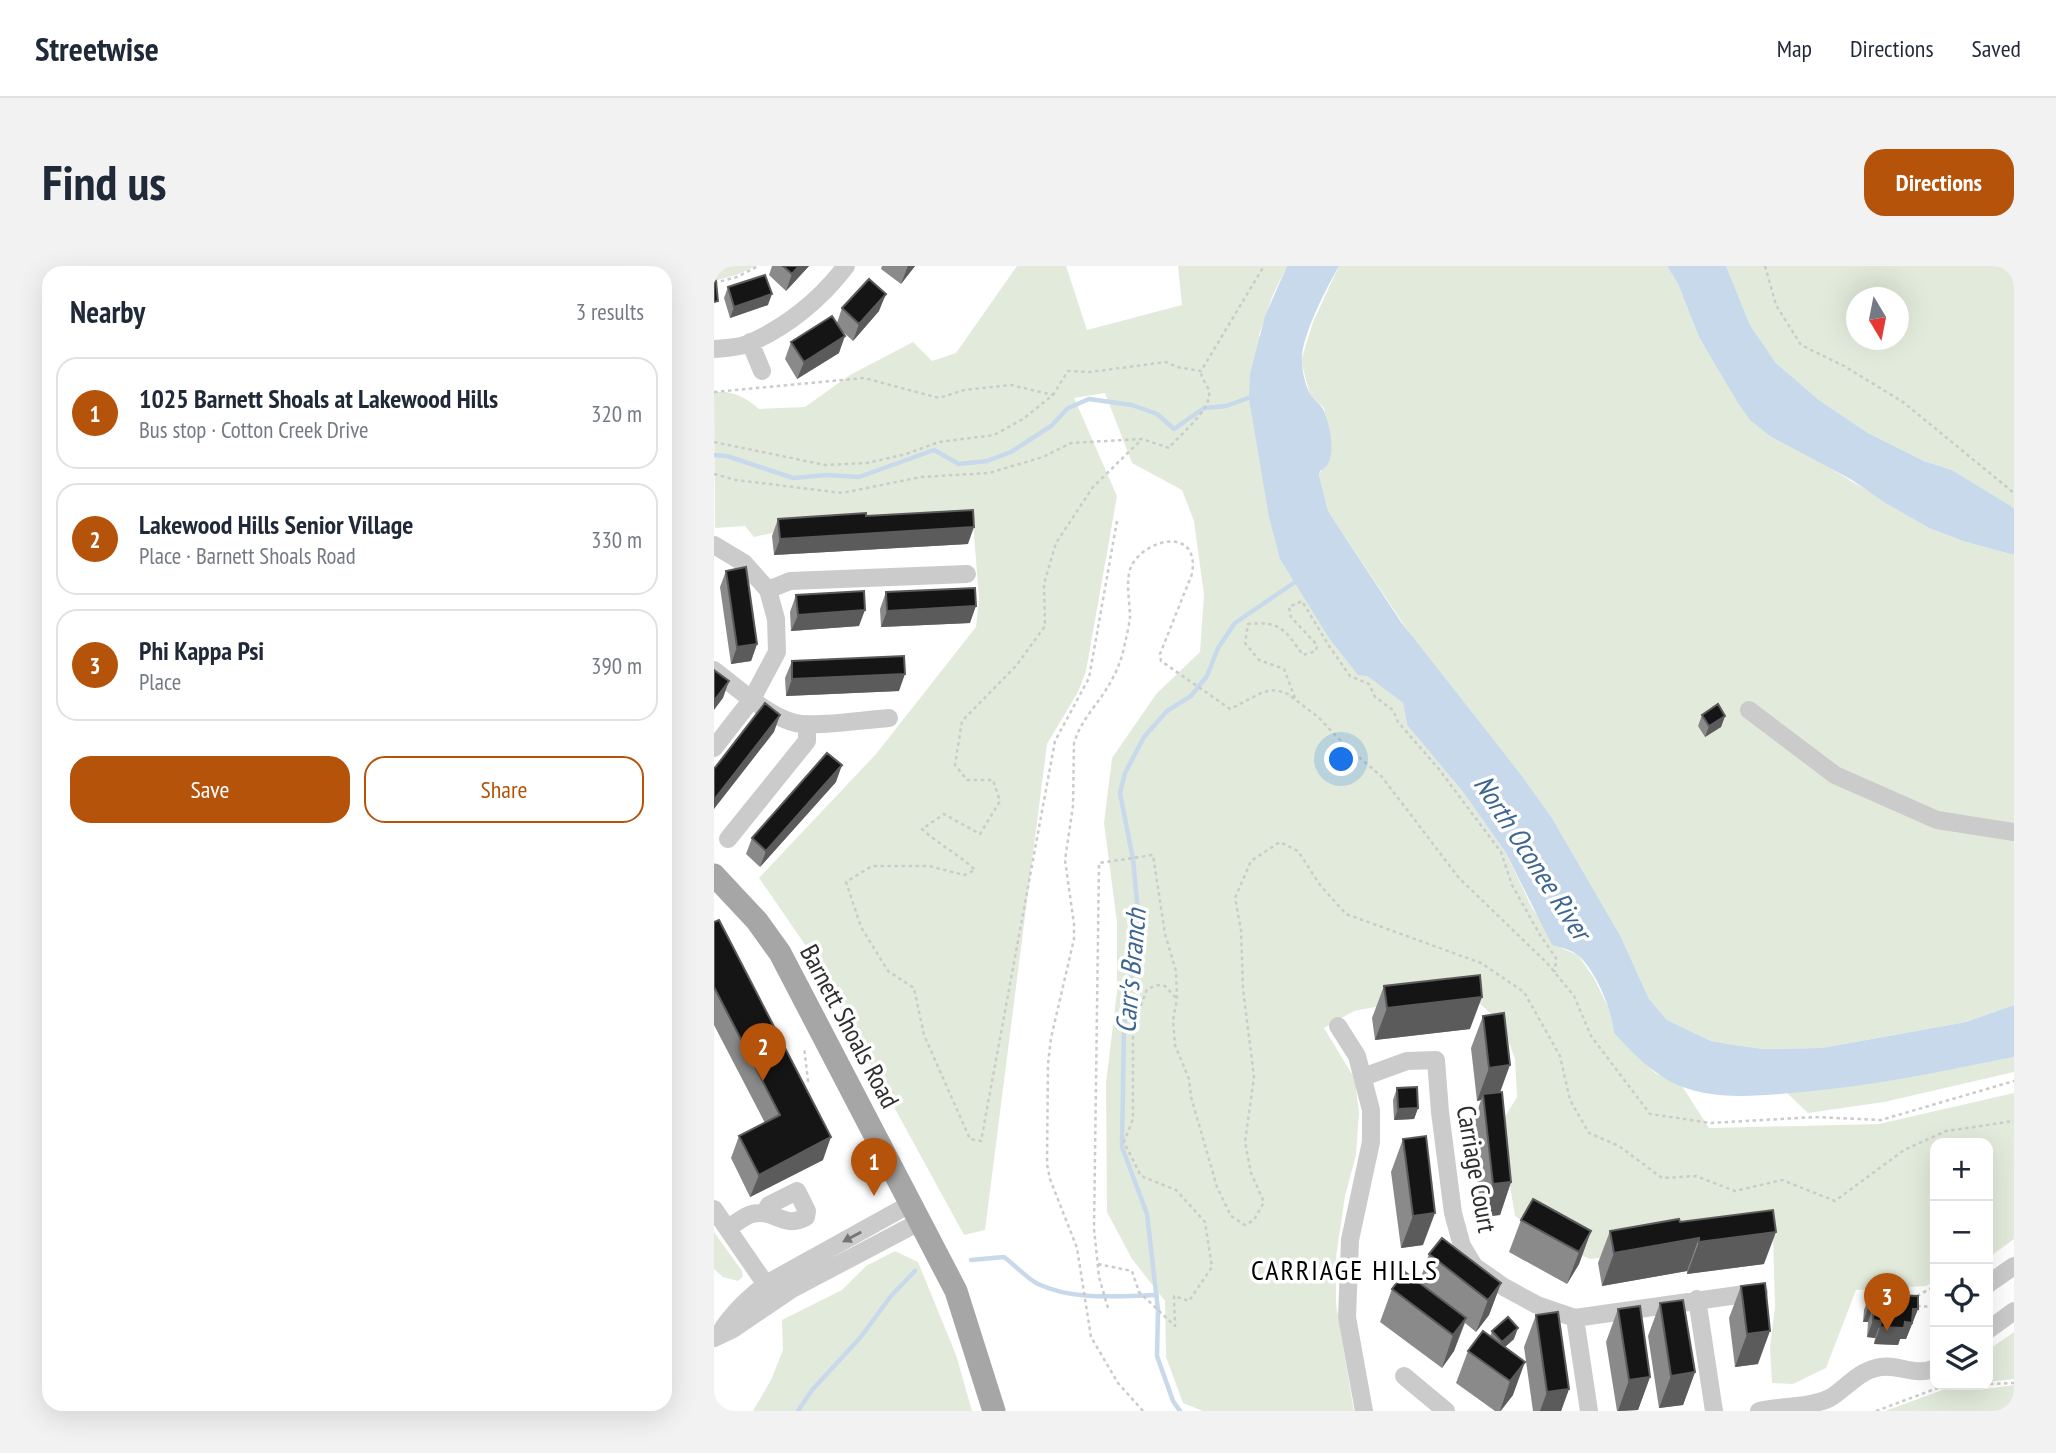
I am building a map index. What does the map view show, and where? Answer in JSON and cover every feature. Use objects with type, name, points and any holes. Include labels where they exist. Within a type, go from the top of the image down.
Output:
[{"type":"main road","name":"Barnett Shoals Road","points":[[714,875],[757,921],[780,953],[916,1212],[956,1291],[994,1411]]},
{"type":"street","points":[[714,349],[745,345],[791,320],[832,285],[846,266]]},
{"type":"street","points":[[750,342],[762,371]]},
{"type":"street","points":[[714,545],[744,563],[768,590],[776,619],[777,652],[752,699],[714,748]]},
{"type":"street","points":[[768,590],[790,581],[967,574]]},
{"type":"street","points":[[714,670],[752,699],[781,717],[800,724],[889,718]]},
{"type":"street","points":[[1749,710],[1835,775],[1937,820],[2014,832]]},
{"type":"street","points":[[728,839],[807,741],[807,724]]},
{"type":"street","points":[[1338,1026],[1357,1056],[1371,1110],[1371,1142],[1350,1240],[1347,1317],[1364,1411]]},
{"type":"street","name":"Carriage Court","points":[[1363,1077],[1407,1061],[1436,1060],[1452,1213],[1462,1245],[1474,1266],[1536,1305],[1575,1318],[1698,1298],[1764,1291]]},
{"type":"street","points":[[714,1209],[771,1292]]},
{"type":"street","points":[[717,1337],[745,1301],[771,1292],[916,1212]]},
{"type":"street","points":[[728,1228],[751,1214],[764,1213]]},
{"type":"street","points":[[1993,1281],[2014,1266]]},
{"type":"street","points":[[1698,1298],[1714,1411]]},
{"type":"street","points":[[1992,1327],[2014,1311]]},
{"type":"street","points":[[1575,1318],[1589,1411]]},
{"type":"street","points":[[1759,1411],[1828,1399],[1877,1367],[1917,1373],[1930,1369]]},
{"type":"street","points":[[1404,1376],[1446,1411]]},
{"type":"path","points":[[714,283],[737,277],[758,266]]},
{"type":"path","points":[[714,474],[736,480],[842,493],[921,477],[989,473],[1043,457],[1070,443],[1142,439],[1169,448],[1199,416],[1207,402],[1209,393],[1201,371],[1264,266]]},
{"type":"path","points":[[1765,266],[1776,305],[1801,345],[1844,366],[1903,402],[2014,493]]},
{"type":"path","points":[[714,442],[825,465],[867,463],[906,454],[939,442],[993,436],[1023,419],[1053,395],[1068,371],[1090,372],[1166,362],[1177,367],[1201,371]]},
{"type":"path","points":[[714,392],[864,379],[939,398],[964,390],[1011,385],[1053,395]]},
{"type":"path","points":[[1117,521],[1089,678],[1055,741],[981,1141],[970,1139],[924,1035],[914,988],[888,971],[861,927],[846,882],[872,866],[929,866],[964,875],[975,870],[922,830],[944,814],[980,834],[1000,801],[993,780],[967,780],[955,765],[962,721],[1016,666],[1045,626],[1044,584],[1056,543],[1093,487],[1142,439]]},
{"type":"path","points":[[1143,1411],[1118,1383],[1091,1337],[1077,1248],[1050,1179],[1046,1152],[1051,1038],[1074,939],[1065,860],[1073,806],[1074,743],[1077,733],[1109,686],[1120,664],[1130,620],[1129,577],[1132,564],[1154,545],[1168,540],[1178,542],[1185,546],[1194,563],[1160,654],[1161,661],[1230,709],[1255,695],[1276,690],[1295,699],[1382,777],[1459,878],[1555,972],[1574,996],[1591,1036],[1650,1114],[1711,1123],[1815,1117],[1881,1120],[2014,1081]]},
{"type":"path","points":[[1295,699],[1284,669],[1259,660],[1245,643],[1248,624],[1268,622],[1284,628],[1303,655],[1316,651],[1317,645],[1291,617],[1289,607],[1302,601],[1350,676],[1369,684],[1375,696],[1393,710],[1398,722],[1438,768],[1501,852],[1512,885],[1556,958],[1555,972]]},
{"type":"path","points":[[1108,1308],[1097,1264],[1094,1229],[1099,863],[1153,855],[1165,934],[1176,971],[1177,999],[1173,1020],[1175,1045],[1189,1079],[1191,1097],[1217,1187],[1231,1216],[1245,1225],[1254,1220],[1264,1202],[1251,1173],[1245,1142],[1254,1077],[1243,989],[1241,930],[1235,898],[1251,861],[1280,842],[1298,851],[1320,886],[1346,914],[1481,963],[1524,992],[1560,1056],[1570,1100],[1590,1133],[1619,1146],[1661,1178],[1696,1176],[1735,1191],[1782,1180],[1835,1201],[1904,1150],[1946,1131],[2014,1121]]},
{"type":"path","points":[[1097,1264],[1132,1271],[1139,1292],[1175,1326],[1174,1296],[1189,1301],[1212,1267],[1205,1222],[1176,1190],[1142,1176],[1124,1142],[1133,1119],[1133,1027],[1147,989],[1158,985],[1165,986],[1177,999]]},
{"type":"path","points":[[801,1084],[808,1081],[804,1047]]},
{"type":"path","points":[[1914,1311],[1915,1298],[1930,1289]]},
{"type":"path","points":[[1915,1306],[1930,1307]]},
{"type":"path","points":[[1993,1384],[2014,1383]]},
{"type":"path","points":[[1875,1411],[1932,1390]]},
{"type":"green space","points":[[714,266],[756,266],[714,281]]},
{"type":"green space","points":[[1017,266],[1066,266],[1087,330],[1182,305],[1178,266],[1287,266],[1272,297],[1259,335],[1367,676],[1403,703],[1407,725],[1463,792],[1506,853],[1532,908],[1561,948],[1578,955],[1594,978],[1613,1017],[1614,1033],[1655,1073],[1682,1086],[1709,1128],[1879,1124],[2014,1093],[2014,1239],[1993,1254],[1993,1138],[1930,1138],[1930,1284],[1856,1290],[1826,1368],[1793,1384],[1772,1383],[1770,1348],[1775,1306],[1773,1238],[1590,1259],[1553,1244],[1515,1216],[1500,1125],[1517,1097],[1515,1059],[1502,1024],[1477,1001],[1423,998],[1354,1011],[1324,1028],[1355,1079],[1359,1113],[1356,1155],[1345,1196],[1336,1257],[1336,1304],[1354,1411],[1203,1411],[1183,1403],[1166,1357],[1165,1301],[1132,1259],[1107,1212],[1106,1083],[1117,992],[1117,922],[1104,823],[1112,758],[1157,693],[1200,652],[1204,595],[1194,521],[1182,490],[1132,463],[1105,393],[1074,398],[1117,496],[1086,671],[1078,692],[1047,744],[985,1230],[964,1235],[806,946],[759,878],[876,754],[976,627],[979,598],[973,523],[772,533],[754,537],[745,526],[715,528],[714,392],[738,395],[759,409],[805,407],[850,375],[913,342],[932,361],[956,353]]},
{"type":"green space","points":[[1339,266],[1667,266],[1678,284],[1699,337],[1718,367],[1820,462],[1929,528],[2014,555],[2014,1005],[1966,1022],[1822,1048],[1763,1049],[1711,1041],[1667,1020],[1649,999],[1621,937],[1552,818],[1522,776],[1418,646],[1328,511],[1319,475],[1331,450],[1329,433],[1324,408],[1310,395],[1301,361],[1313,322]]},
{"type":"green space","points":[[1726,266],[2014,266],[2014,508],[1952,470],[1924,461],[1868,433],[1819,400],[1776,363],[1750,325]]},
{"type":"green space","points":[[2014,1057],[2014,1072],[1884,1102],[1808,1113],[1787,1093],[1873,1083]]},
{"type":"green space","points":[[714,1232],[742,1271],[743,1277],[738,1281],[723,1277],[714,1269]]},
{"type":"green space","points":[[895,1251],[918,1262],[956,1355],[972,1411],[753,1411],[771,1380],[783,1350],[782,1320],[842,1290],[866,1266]]},
{"type":"green space","points":[[2014,1332],[2014,1379],[1993,1381],[1993,1347]]},
{"type":"green space","points":[[2014,1385],[2014,1411],[1885,1411],[1942,1390]]},
{"type":"water","name":"North Oconee River","points":[[1287,266],[1339,266],[1315,314],[1302,353],[1307,387],[1324,411],[1329,426],[1331,452],[1326,467],[1319,475],[1328,511],[1401,622],[1552,818],[1621,937],[1649,999],[1667,1020],[1711,1041],[1763,1049],[1822,1048],[1966,1022],[2014,1005],[2014,1057],[1848,1087],[1735,1096],[1693,1090],[1670,1081],[1644,1063],[1614,1033],[1607,1002],[1591,971],[1576,954],[1552,945],[1506,853],[1463,792],[1407,725],[1403,703],[1367,676],[1358,675],[1329,638],[1280,559],[1269,517],[1249,399],[1250,374],[1265,316]]},
{"type":"water","points":[[1667,266],[1726,266],[1750,325],[1776,363],[1819,400],[1868,433],[1924,461],[1952,470],[2014,508],[2014,555],[1929,528],[1852,480],[1770,436],[1750,420],[1699,337],[1678,284]]},
{"type":"building","points":[[783,266],[799,266],[792,274]]},
{"type":"building","points":[[765,275],[772,294],[734,307],[728,287]]},
{"type":"building","points":[[869,279],[886,294],[859,324],[842,308]]},
{"type":"building","points":[[716,281],[718,301],[714,302],[714,282]]},
{"type":"building","points":[[832,316],[845,336],[804,362],[791,342]]},
{"type":"building","points":[[973,510],[974,527],[780,539],[778,519],[866,513],[866,516]]},
{"type":"building","points":[[746,567],[757,644],[737,647],[726,571]]},
{"type":"building","points":[[975,588],[976,606],[887,611],[886,592]]},
{"type":"building","points":[[864,591],[865,610],[798,615],[796,595]]},
{"type":"building","points":[[904,656],[905,674],[792,679],[792,661]]},
{"type":"building","points":[[714,670],[729,681],[714,701]]},
{"type":"building","points":[[765,703],[780,715],[714,800],[714,769]]},
{"type":"building","points":[[1718,704],[1725,716],[1709,726],[1702,715]]},
{"type":"building","points":[[827,753],[842,765],[766,851],[752,838]]},
{"type":"building","points":[[719,920],[831,1137],[759,1175],[739,1136],[780,1115],[714,987],[714,922]]},
{"type":"building","points":[[1480,975],[1482,997],[1387,1008],[1384,986]]},
{"type":"building","points":[[1504,1013],[1510,1065],[1489,1068],[1483,1016]]},
{"type":"building","points":[[1417,1087],[1418,1108],[1398,1109],[1397,1088]]},
{"type":"building","points":[[1502,1092],[1511,1182],[1493,1184],[1483,1094]]},
{"type":"building","points":[[1426,1136],[1435,1213],[1413,1216],[1403,1139]]},
{"type":"building","points":[[1533,1199],[1591,1231],[1579,1252],[1521,1220]]},
{"type":"building","points":[[1773,1210],[1776,1232],[1699,1242],[1699,1238],[1614,1253],[1610,1231],[1679,1219],[1680,1222]]},
{"type":"building","points":[[1442,1238],[1501,1283],[1488,1300],[1429,1254]]},
{"type":"building","points":[[1405,1272],[1466,1318],[1453,1335],[1392,1289]]},
{"type":"building","points":[[1765,1283],[1770,1331],[1747,1334],[1741,1286]]},
{"type":"building","points":[[1870,1294],[1918,1296],[1918,1309],[1913,1309],[1912,1323],[1905,1322],[1904,1328],[1880,1327],[1881,1321],[1873,1320],[1874,1305],[1869,1305]]},
{"type":"building","points":[[1683,1300],[1695,1372],[1671,1376],[1660,1303]]},
{"type":"building","points":[[1640,1306],[1650,1377],[1629,1380],[1618,1309]]},
{"type":"building","points":[[1558,1312],[1569,1389],[1547,1392],[1536,1315]]},
{"type":"building","points":[[1508,1317],[1518,1328],[1502,1342],[1492,1331]]},
{"type":"building","points":[[1483,1331],[1525,1362],[1510,1381],[1468,1351]]},
{"type":"waterway","points":[[714,455],[727,456],[793,478],[826,475],[859,477],[934,450],[959,464],[987,461],[1011,452],[1051,426],[1068,408],[1089,399],[1132,405],[1157,414],[1174,429],[1204,408],[1226,406],[1251,397]]},
{"type":"waterway","name":"Carr's Branch","points":[[1180,1411],[1173,1401],[1157,1356],[1158,1310],[1147,1214],[1122,1147],[1124,1026],[1139,923],[1133,859],[1120,793],[1125,773],[1144,737],[1167,711],[1191,696],[1207,676],[1218,648],[1235,623],[1298,580]]},
{"type":"waterway","points":[[971,1260],[1004,1257],[1038,1284],[1066,1293],[1096,1296],[1157,1295]]},
{"type":"waterway","points":[[798,1411],[812,1390],[860,1338],[891,1296],[915,1271]]},
{"type":"place","name":"Lakewood Hills Senior Village","points":[[763,1081]]},
{"type":"place","name":"1025 Barnett Shoals at Lakewood Hills","points":[[874,1196]]},
{"type":"place","name":"Phi Kappa Psi","points":[[1887,1331]]},
{"type":"district","name":"CARRIAGE HILLS","points":[[1345,1269]]}]
